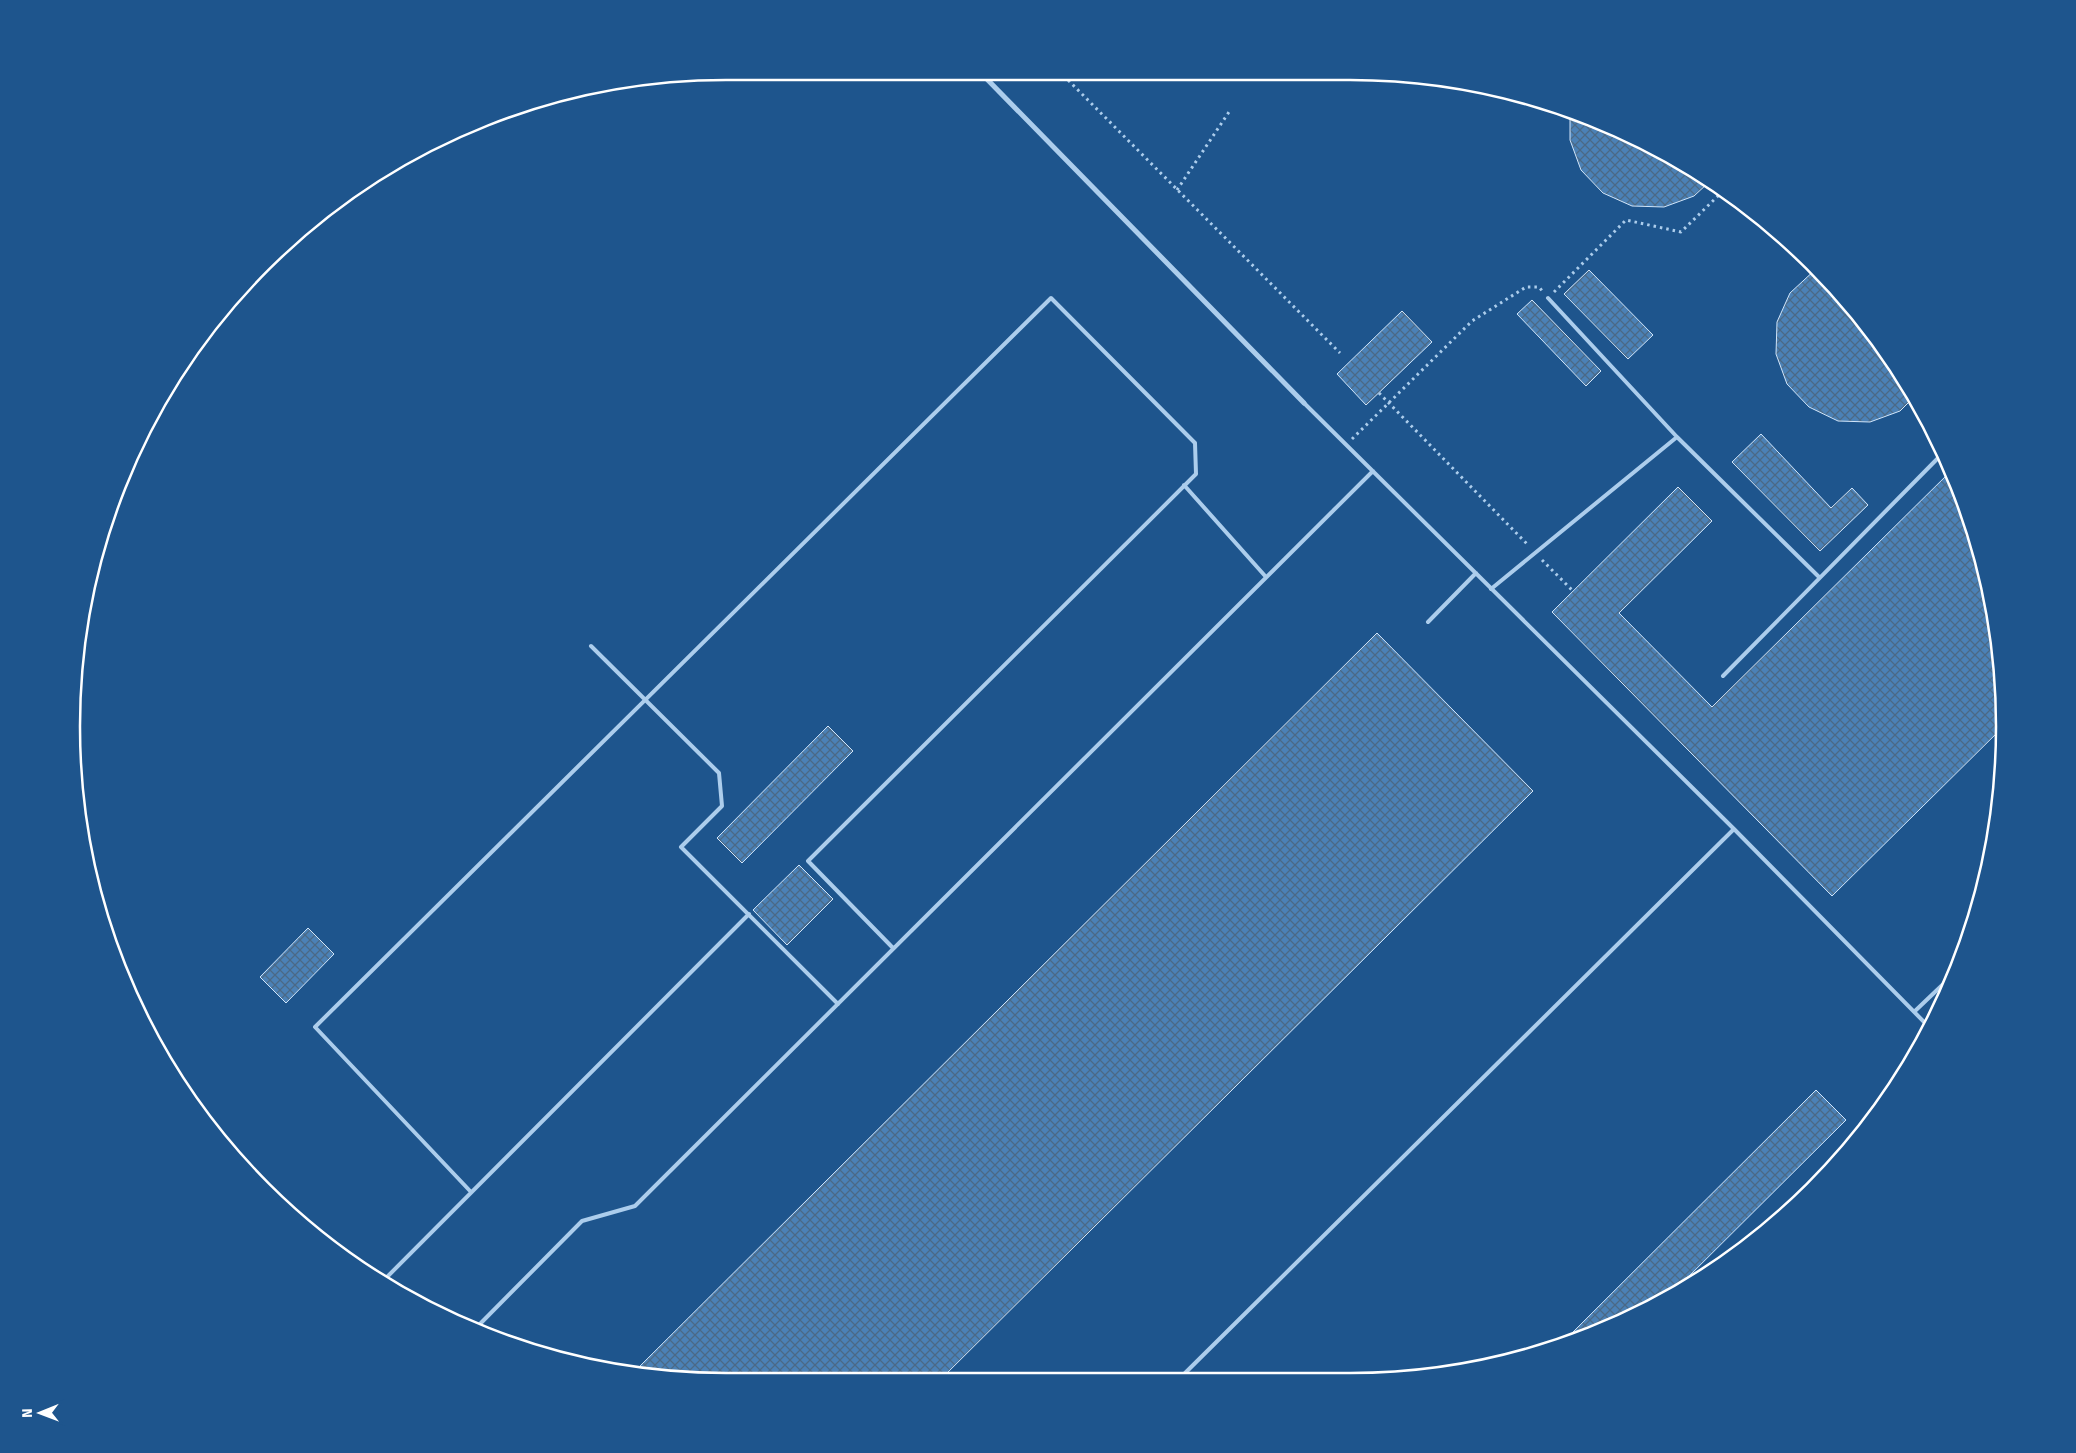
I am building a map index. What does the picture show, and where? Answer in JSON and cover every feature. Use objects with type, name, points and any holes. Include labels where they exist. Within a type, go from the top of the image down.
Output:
[{"type":"street","points":[[988,80],[1304,403]]},
{"type":"lane","points":[[471,1192],[315,1027],[1051,298],[1195,443],[1196,474],[808,861],[893,948]]},
{"type":"lane","points":[[1548,298],[1677,437],[1819,577]]},
{"type":"lane","points":[[1304,403],[1734,829],[1924,1021]]},
{"type":"lane","points":[[1492,589],[1677,437]]},
{"type":"lane","points":[[1723,676],[1937,459]]},
{"type":"lane","points":[[479,1324],[582,1221],[635,1206],[1372,471]]},
{"type":"lane","points":[[1184,485],[1266,577]]},
{"type":"lane","points":[[1428,622],[1476,573]]},
{"type":"lane","points":[[591,646],[719,773],[722,806],[681,847],[838,1004]]},
{"type":"lane","points":[[1185,1373],[1734,829]]},
{"type":"lane","points":[[387,1276],[748,914]]},
{"type":"lane","points":[[1915,1011],[1941,986]]},
{"type":"path","points":[[1069,80],[1340,353]]},
{"type":"path","points":[[1177,190],[1229,112]]},
{"type":"path","points":[[1346,445],[1472,321],[1526,287],[1539,287],[1548,298],[1626,220],[1681,232],[1718,196]]},
{"type":"path","points":[[1379,393],[1573,591]]},
{"type":"building","points":[[1570,119],[1635,147],[1704,186],[1694,196],[1664,207],[1632,206],[1603,193],[1581,170],[1570,140]]},
{"type":"building","points":[[1589,270],[1653,335],[1628,359],[1564,294]]},
{"type":"building","points":[[1811,273],[1836,300],[1862,333],[1887,367],[1909,402],[1900,411],[1870,422],[1838,421],[1809,407],[1787,384],[1776,354],[1777,322],[1790,293]]},
{"type":"building","points":[[1532,300],[1601,371],[1586,386],[1517,314]]},
{"type":"building","points":[[1402,311],[1432,342],[1366,405],[1337,374]]},
{"type":"building","points":[[1761,434],[1831,508],[1852,488],[1868,505],[1820,551],[1732,462]]},
{"type":"building","points":[[1946,476],[1962,519],[1984,600],[1995,684],[1996,734],[1832,896],[1552,612],[1678,487],[1712,521],[1619,613],[1712,707]]},
{"type":"building","points":[[1377,633],[1533,791],[947,1373],[726,1373],[684,1372],[639,1367]]},
{"type":"building","points":[[828,726],[853,751],[742,863],[717,838]]},
{"type":"building","points":[[799,865],[833,899],[787,945],[753,910]]},
{"type":"building","points":[[308,928],[334,954],[286,1003],[260,977]]},
{"type":"building","points":[[1816,1090],[1846,1120],[1689,1276],[1635,1306],[1571,1334]]}]
